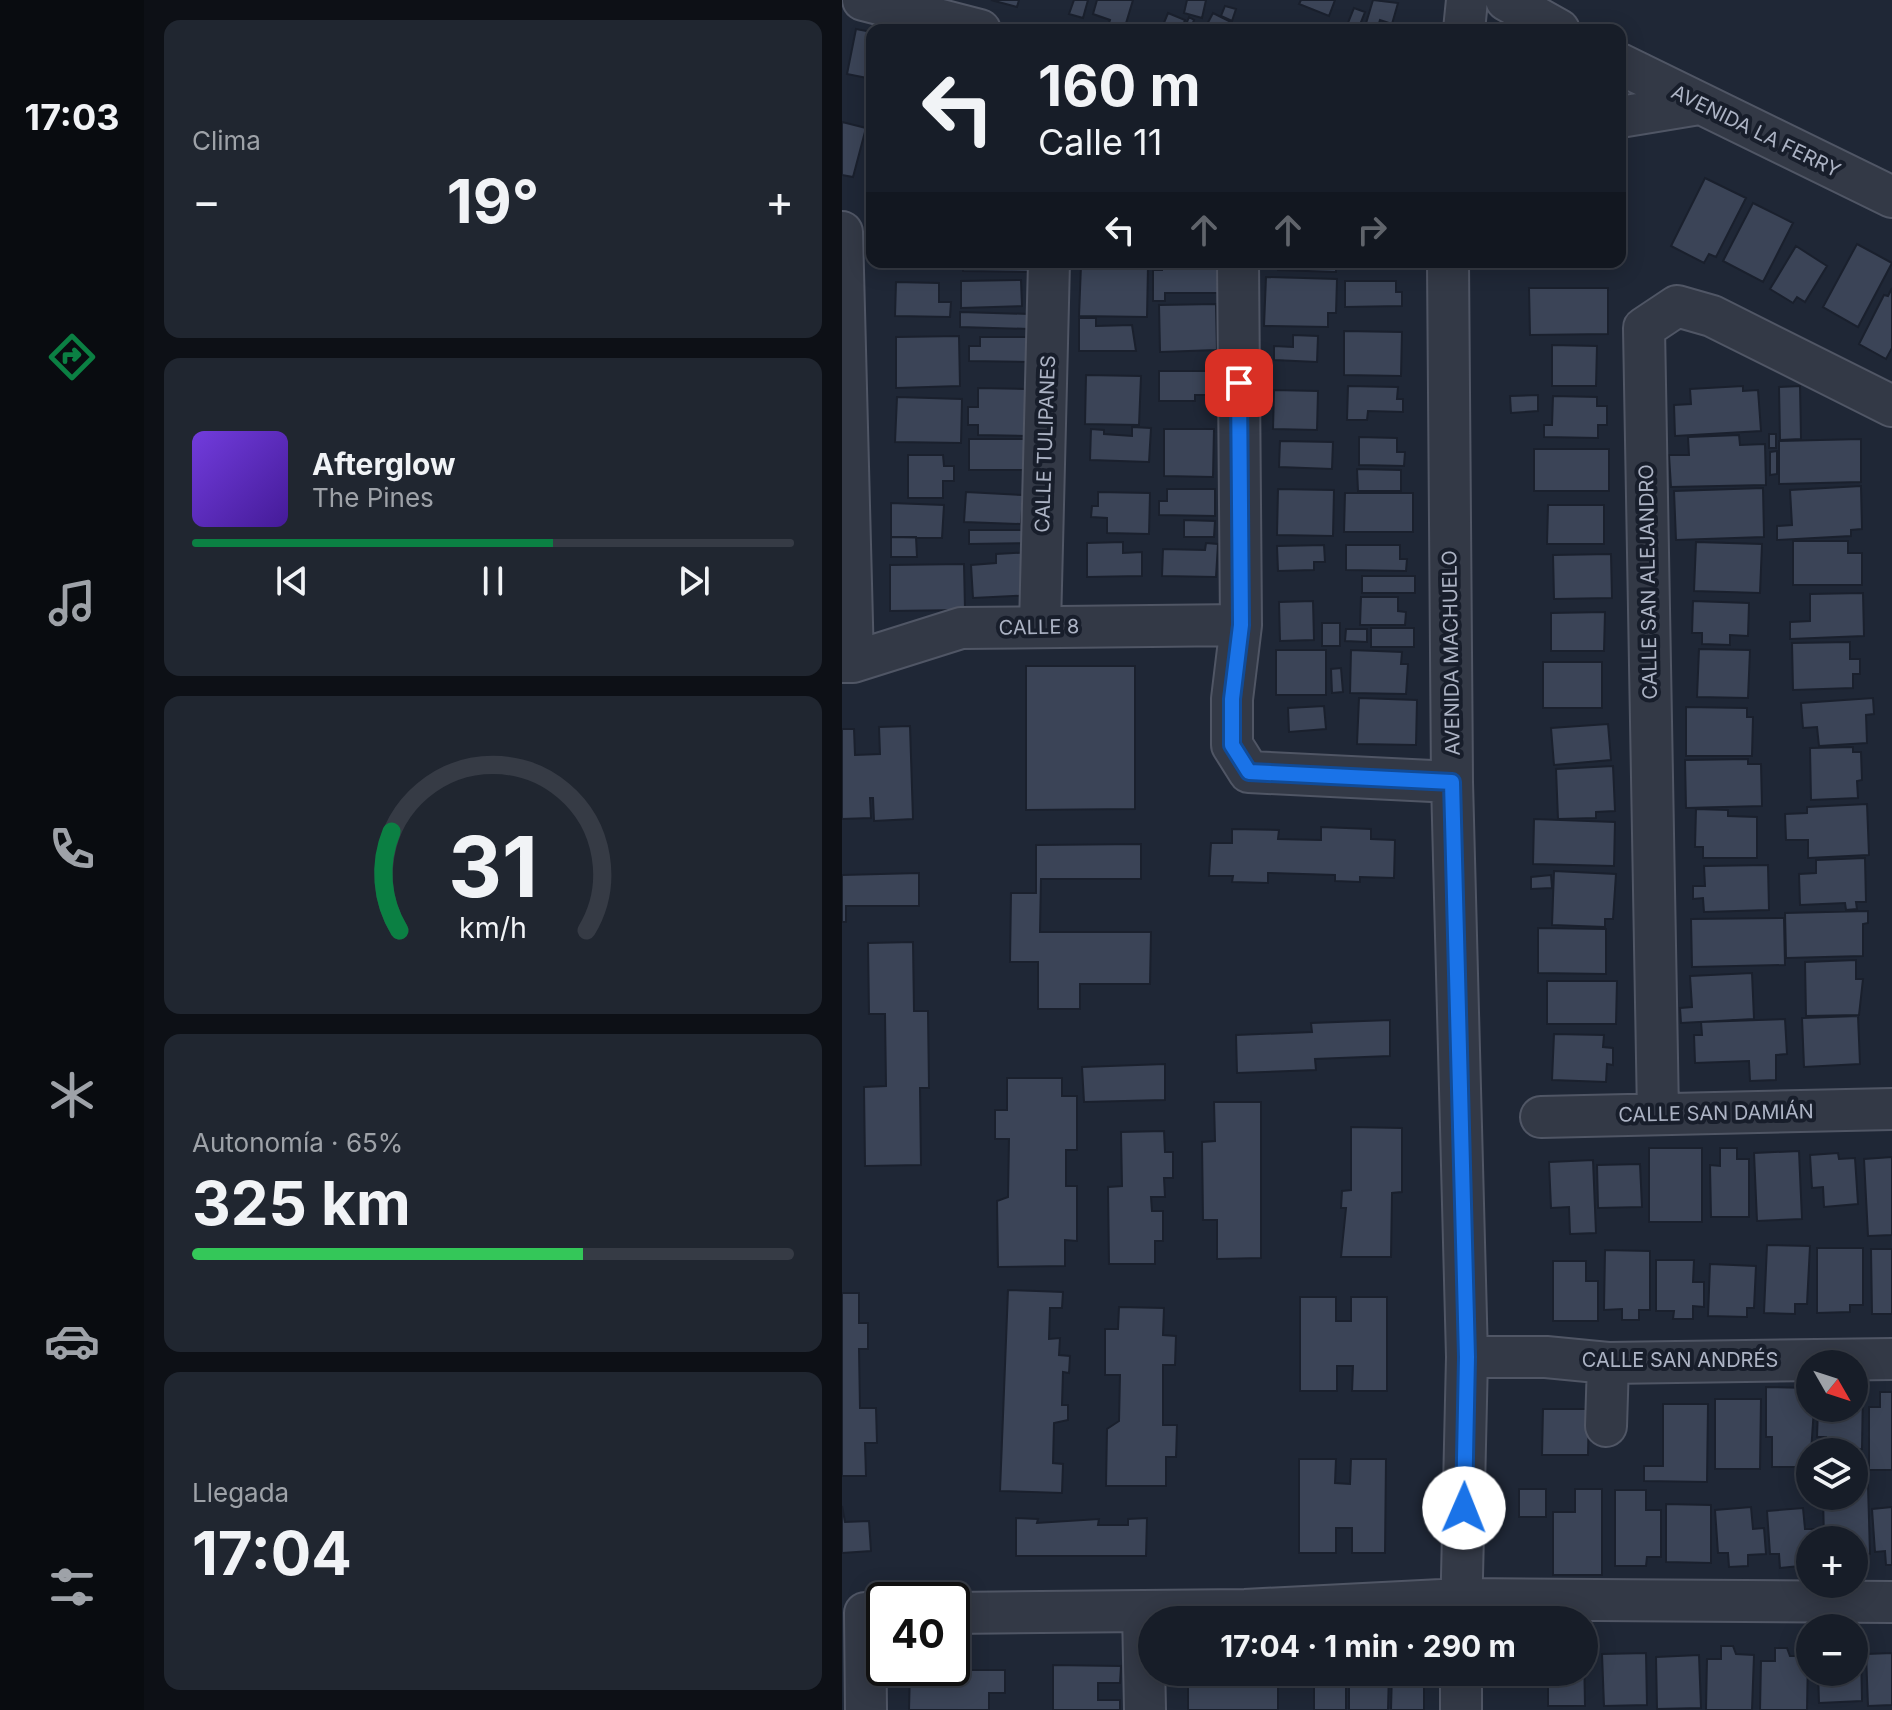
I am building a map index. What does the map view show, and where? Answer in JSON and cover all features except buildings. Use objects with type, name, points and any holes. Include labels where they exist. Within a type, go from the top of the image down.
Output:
[{"type":"street","points":[[863,0],[957,24]]},
{"type":"street","points":[[1465,24],[1467,0]]},
{"type":"street","points":[[1506,0],[1548,24]]},
{"type":"street","name":"AVENIDA LA FERRY","points":[[1626,69],[1892,197]]},
{"type":"street","points":[[1626,116],[1699,104]]},
{"type":"street","points":[[842,232],[848,662]]},
{"type":"street","name":"CALLE TULIPANES","points":[[1040,626],[1049,268]]},
{"type":"street","points":[[1238,268],[1241,625],[1232,699],[1232,745],[1249,772],[1452,782]]},
{"type":"street","name":"AVENIDA MACHUELO","points":[[1449,268],[1452,782],[1467,1357],[1461,1606]]},
{"type":"street","name":"CALLE SAN ALEJANDRO","points":[[1658,1114],[1644,328],[1677,306],[1712,316],[1892,406]]},
{"type":"street","name":"CALLE 8","points":[[848,662],[961,628],[1241,625]]},
{"type":"street","name":"CALLE SAN DAMIÁN","points":[[1541,1117],[1892,1109]]},
{"type":"street","name":"CALLE SAN ANDRÉS","points":[[1467,1357],[1546,1357],[1608,1363],[1892,1359]]},
{"type":"street","points":[[1606,1426],[1608,1363]]},
{"type":"street","points":[[1598,1607],[1892,1602]]},
{"type":"street","points":[[970,1613],[1138,1611]]},
{"type":"street","points":[[864,1613],[866,1710]]},
{"type":"street","points":[[1145,1686],[1145,1710]]},
{"type":"street","points":[[1461,1686],[1461,1710]]},
{"type":"route","points":[[1239,383],[1241,625],[1232,699],[1232,745],[1249,772],[1452,782],[1467,1357],[1464,1508]]}]
